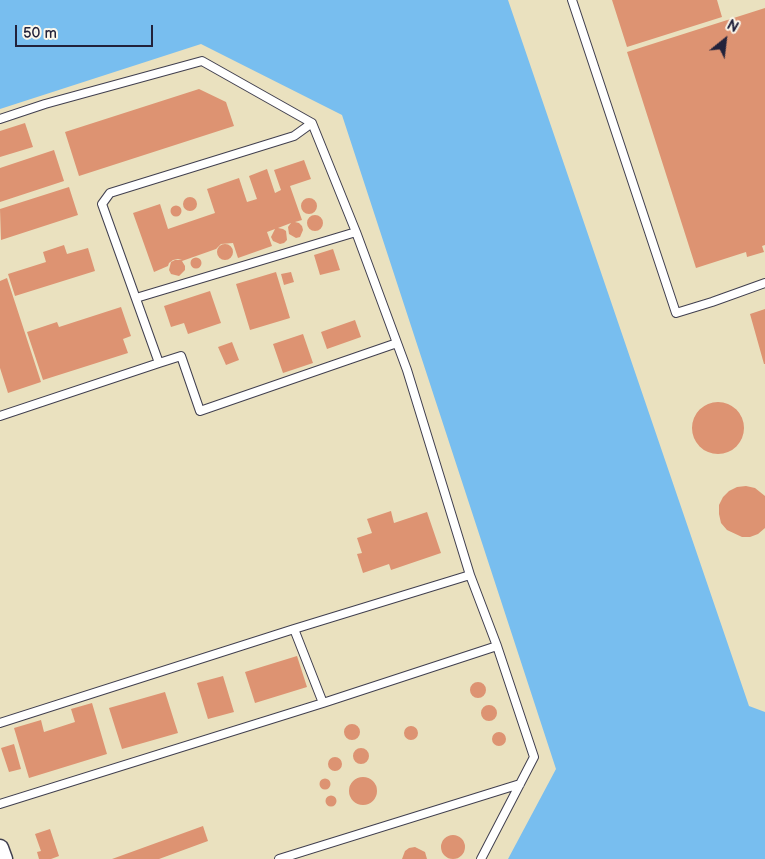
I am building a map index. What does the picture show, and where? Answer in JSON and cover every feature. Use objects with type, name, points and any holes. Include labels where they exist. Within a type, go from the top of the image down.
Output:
[{"type":"street","points":[[0,848],[4,859]]},
{"type":"lane","points":[[572,0],[676,313],[765,283]]},
{"type":"lane","points":[[0,119],[46,104],[202,61],[312,123],[356,232],[407,370],[470,575],[497,646],[534,757],[481,859]]},
{"type":"lane","points":[[159,363],[102,204],[110,193],[294,136],[312,123]]},
{"type":"lane","points":[[136,298],[356,232]]},
{"type":"lane","points":[[0,416],[181,356],[200,411],[397,343]]},
{"type":"lane","points":[[0,723],[470,575]]},
{"type":"lane","points":[[294,629],[323,703]]},
{"type":"lane","points":[[0,804],[323,703],[497,646]]},
{"type":"lane","points":[[279,859],[520,784]]},
{"type":"water","points":[[0,0],[508,0],[749,706],[765,712],[765,859],[508,859],[556,769],[342,115],[201,44],[0,109]]},
{"type":"building","points":[[612,0],[717,0],[722,17],[627,47]]},
{"type":"building","points":[[765,8],[765,245],[762,246],[764,252],[747,257],[746,252],[696,268],[627,52]]},
{"type":"building","points":[[199,89],[226,102],[234,126],[79,176],[65,132]]},
{"type":"building","points":[[25,123],[33,147],[0,157],[0,131]]},
{"type":"building","points":[[54,150],[64,181],[0,202],[0,168]]},
{"type":"building","points":[[304,160],[311,179],[290,186],[302,220],[295,222],[302,226],[303,230],[300,237],[296,238],[289,234],[288,227],[291,223],[278,228],[286,231],[287,240],[284,243],[280,244],[273,241],[271,237],[275,229],[267,232],[272,246],[238,258],[233,243],[221,244],[216,249],[182,261],[185,270],[179,276],[171,274],[169,270],[171,262],[182,260],[178,259],[173,260],[169,263],[168,266],[154,272],[133,213],[160,204],[168,229],[215,213],[207,189],[239,178],[247,202],[257,199],[249,176],[267,169],[275,193],[281,190],[274,170]]},
{"type":"building","points":[[69,187],[78,215],[1,240],[0,209]]},
{"type":"building","points":[[187,197],[193,197],[197,204],[193,211],[187,211],[183,207],[183,201]]},
{"type":"building","points":[[306,198],[312,198],[317,203],[315,212],[306,214],[301,209],[301,203]]},
{"type":"building","points":[[174,206],[178,206],[181,211],[180,215],[174,216],[171,213],[171,209]]},
{"type":"building","points":[[315,215],[321,217],[323,223],[321,229],[315,231],[309,229],[307,223],[309,217]]},
{"type":"building","points":[[225,244],[233,252],[225,260],[217,252]]},
{"type":"building","points":[[64,245],[67,254],[88,248],[95,271],[15,296],[8,274],[46,262],[43,252]]},
{"type":"building","points":[[333,249],[340,270],[320,275],[314,255]]},
{"type":"building","points":[[196,257],[202,263],[196,269],[190,263]]},
{"type":"building","points":[[276,272],[290,318],[250,330],[236,284]]},
{"type":"building","points":[[291,272],[294,282],[284,285],[281,274]]},
{"type":"building","points":[[7,278],[41,382],[8,393],[0,368],[0,281]]},
{"type":"building","points":[[210,291],[221,323],[188,334],[184,323],[171,327],[164,306]]},
{"type":"building","points":[[121,307],[131,336],[123,339],[128,353],[43,380],[27,332],[57,322],[59,327]]},
{"type":"building","points":[[765,309],[765,364],[764,364],[750,314]]},
{"type":"building","points":[[355,320],[361,337],[327,349],[321,332]]},
{"type":"building","points":[[303,334],[313,363],[283,373],[273,344]]},
{"type":"building","points":[[232,342],[239,360],[226,365],[218,347]]},
{"type":"building","points":[[718,402],[728,404],[736,410],[742,418],[744,428],[742,438],[736,446],[728,452],[718,454],[708,452],[700,446],[694,438],[692,428],[694,418],[700,410],[708,404]]},
{"type":"building","points":[[737,487],[755,488],[765,496],[765,528],[758,534],[742,537],[727,530],[721,523],[719,505],[729,491]]},
{"type":"building","points":[[391,511],[394,523],[427,512],[441,553],[391,570],[389,564],[363,573],[357,554],[362,553],[357,538],[372,533],[367,519]]},
{"type":"building","points":[[297,656],[307,687],[255,703],[245,672]]},
{"type":"building","points":[[223,676],[234,712],[208,719],[197,683]]},
{"type":"building","points":[[478,682],[486,690],[478,698],[470,690]]},
{"type":"building","points":[[165,692],[178,733],[122,749],[109,708]]},
{"type":"building","points":[[92,703],[107,754],[29,778],[14,728],[41,720],[44,732],[75,722],[71,709]]},
{"type":"building","points":[[489,705],[497,713],[489,721],[481,713]]},
{"type":"building","points":[[352,724],[358,726],[360,732],[358,738],[352,740],[346,738],[344,732],[346,726]]},
{"type":"building","points":[[408,726],[414,726],[418,733],[414,740],[408,740],[404,736],[404,730]]},
{"type":"building","points":[[496,732],[502,732],[506,739],[502,746],[496,746],[492,742],[492,736]]},
{"type":"building","points":[[14,744],[21,769],[9,772],[1,748]]},
{"type":"building","points":[[361,748],[367,750],[369,756],[367,762],[361,764],[355,762],[353,756],[355,750]]},
{"type":"building","points":[[332,757],[338,757],[342,764],[338,771],[332,771],[328,767],[328,761]]},
{"type":"building","points":[[363,777],[373,781],[377,791],[373,801],[363,805],[353,801],[349,791],[353,781]]},
{"type":"building","points":[[323,779],[327,779],[330,784],[329,788],[323,789],[320,786],[320,782]]},
{"type":"building","points":[[329,796],[333,796],[336,801],[335,805],[329,806],[326,803],[326,799]]},
{"type":"building","points":[[203,826],[208,841],[159,859],[112,859]]},
{"type":"building","points":[[50,829],[59,856],[51,859],[39,859],[37,852],[41,851],[35,834]]},
{"type":"building","points":[[453,835],[461,839],[465,847],[461,855],[453,859],[445,855],[441,847],[445,839]]},
{"type":"building","points":[[415,847],[425,852],[427,859],[402,859],[405,851]]}]
